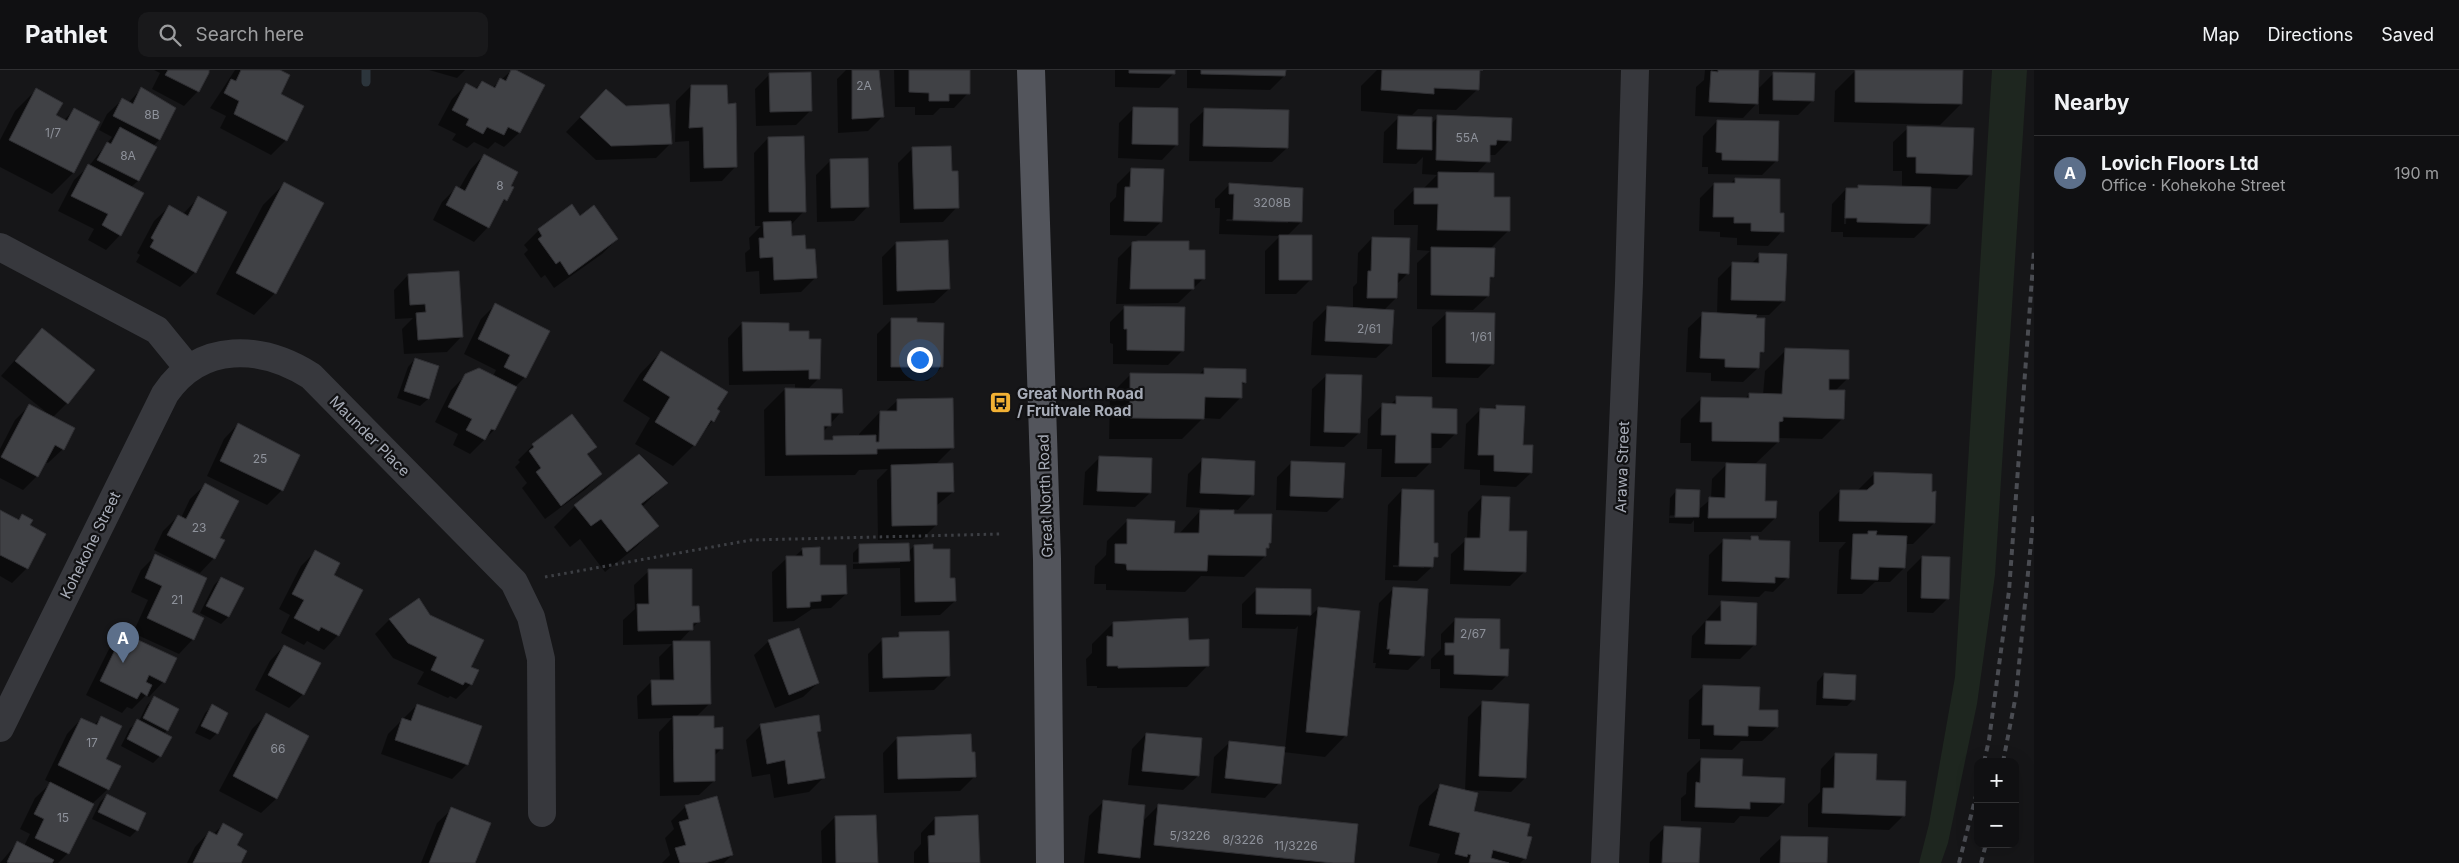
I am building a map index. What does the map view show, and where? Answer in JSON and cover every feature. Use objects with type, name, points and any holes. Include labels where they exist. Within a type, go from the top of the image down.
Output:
[{"type":"main road","name":"Great North Road","points":[[1031,70],[1047,559],[1050,863]]},
{"type":"street","name":"Arawa Street","points":[[1605,863],[1636,70]]},
{"type":"street","points":[[0,247],[157,330],[188,368]]},
{"type":"street","name":"Maunder Place","points":[[188,368],[223,354],[248,354],[292,364],[311,376],[514,582],[531,617],[541,659],[542,813]]},
{"type":"street","name":"Kohekohe Street","points":[[0,728],[165,394],[176,378],[188,368]]},
{"type":"path","points":[[539,578],[751,540],[1001,534]]},
{"type":"shaded area","points":[[1992,70],[2027,70],[1995,575],[1977,704],[1948,843],[1941,863],[1919,863],[1929,824],[1955,677]]},
{"type":"building","points":[[168,70],[209,70],[209,73],[199,92],[165,75]]},
{"type":"building","points":[[241,70],[280,70],[290,75],[281,94],[304,106],[287,141],[234,114],[239,101],[224,93],[231,79],[236,81]]},
{"type":"building","points":[[511,70],[516,70],[545,85],[520,133],[508,127],[504,135],[487,127],[483,134],[466,125],[469,119],[452,110],[466,83],[477,89],[482,81],[495,88],[500,78],[506,81]]},
{"type":"building","points":[[852,70],[879,70],[884,117],[852,119]]},
{"type":"building","points":[[909,70],[970,70],[970,94],[949,94],[949,101],[929,101],[929,93],[909,92]]},
{"type":"building","points":[[1129,70],[1175,70],[1175,74],[1129,73]]},
{"type":"building","points":[[1201,70],[1286,70],[1285,76],[1201,74]]},
{"type":"building","points":[[1382,70],[1480,70],[1479,90],[1434,88],[1434,94],[1381,90]]},
{"type":"building","points":[[1718,70],[1759,70],[1758,104],[1709,102],[1711,71],[1718,72]]},
{"type":"building","points":[[1855,70],[1963,70],[1962,104],[1855,102]]},
{"type":"building","points":[[811,72],[812,111],[770,112],[769,73]]},
{"type":"building","points":[[1773,72],[1815,73],[1814,101],[1773,100]]},
{"type":"building","points":[[691,85],[727,85],[728,104],[736,103],[737,167],[704,168],[703,127],[689,128]]},
{"type":"building","points":[[141,87],[176,108],[160,140],[113,116],[122,98],[133,104]]},
{"type":"building","points":[[36,88],[63,103],[56,115],[67,121],[74,108],[100,122],[74,173],[9,140]]},
{"type":"building","points":[[606,89],[626,106],[669,104],[672,144],[611,146],[580,117]]},
{"type":"building","points":[[1133,107],[1178,108],[1178,145],[1132,144]]},
{"type":"building","points":[[1204,108],[1289,110],[1288,148],[1203,146]]},
{"type":"building","points":[[1437,115],[1512,118],[1511,141],[1497,140],[1496,145],[1490,145],[1490,162],[1436,160]]},
{"type":"building","points":[[1398,116],[1432,117],[1432,150],[1397,149]]},
{"type":"building","points":[[1717,120],[1779,121],[1778,161],[1722,160],[1722,153],[1716,152]]},
{"type":"building","points":[[1907,126],[1974,128],[1972,175],[1916,173],[1916,157],[1907,157]]},
{"type":"building","points":[[120,127],[157,147],[139,181],[97,160],[107,142],[111,144]]},
{"type":"building","points":[[804,136],[806,212],[769,212],[768,137]]},
{"type":"building","points":[[951,146],[952,171],[958,171],[959,208],[914,209],[912,147]]},
{"type":"building","points":[[484,154],[518,172],[511,186],[514,187],[507,201],[504,199],[489,228],[446,205],[456,186],[465,191]]},
{"type":"building","points":[[868,158],[869,207],[831,208],[830,159]]},
{"type":"building","points":[[88,164],[144,193],[121,236],[102,225],[108,214],[71,196]]},
{"type":"building","points":[[1131,168],[1164,169],[1162,222],[1124,221],[1125,187],[1130,187]]},
{"type":"building","points":[[1438,172],[1494,173],[1494,197],[1510,197],[1510,231],[1437,230],[1438,204],[1414,204],[1414,188],[1438,188]]},
{"type":"building","points":[[1735,178],[1780,179],[1780,213],[1784,213],[1784,232],[1751,231],[1751,223],[1734,223],[1734,217],[1713,217],[1714,183],[1735,183]]},
{"type":"building","points":[[284,182],[324,203],[276,294],[236,273]]},
{"type":"building","points":[[1229,183],[1303,188],[1302,222],[1233,220],[1234,194],[1229,194]]},
{"type":"building","points":[[1858,185],[1931,187],[1930,224],[1857,222],[1857,218],[1845,218],[1846,188],[1858,188]]},
{"type":"building","points":[[198,196],[227,212],[196,273],[150,247],[154,240],[151,238],[169,205],[188,216]]},
{"type":"building","points":[[572,204],[580,216],[594,205],[618,239],[569,275],[560,261],[556,264],[538,239],[542,236],[538,229]]},
{"type":"building","points":[[791,221],[792,236],[805,235],[806,249],[815,249],[817,278],[774,280],[773,257],[760,258],[759,238],[764,238],[763,222]]},
{"type":"building","points":[[1279,235],[1312,235],[1312,280],[1279,280]]},
{"type":"building","points":[[1372,237],[1410,238],[1409,274],[1398,273],[1397,298],[1367,298],[1368,271],[1371,271]]},
{"type":"building","points":[[948,240],[950,289],[897,291],[896,242]]},
{"type":"building","points":[[1189,241],[1189,250],[1205,250],[1205,279],[1194,279],[1194,289],[1130,289],[1132,242]]},
{"type":"building","points":[[1431,247],[1495,248],[1494,277],[1490,277],[1489,296],[1431,295]]},
{"type":"building","points":[[1759,253],[1787,254],[1785,301],[1731,300],[1732,262],[1759,263]]},
{"type":"building","points":[[459,271],[463,337],[418,340],[416,313],[426,312],[425,304],[410,305],[408,274]]},
{"type":"building","points":[[495,303],[550,331],[526,378],[504,367],[510,355],[478,339]]},
{"type":"building","points":[[1124,306],[1185,307],[1184,351],[1127,350],[1127,329],[1124,329]]},
{"type":"building","points":[[1327,306],[1394,310],[1392,344],[1325,341]]},
{"type":"building","points":[[1446,312],[1495,313],[1494,364],[1446,363]]},
{"type":"building","points":[[1702,312],[1757,315],[1756,318],[1765,318],[1764,352],[1760,352],[1759,368],[1725,367],[1725,359],[1700,358]]},
{"type":"building","points":[[891,318],[917,318],[917,322],[944,323],[943,367],[891,367]]},
{"type":"building","points":[[742,322],[789,323],[789,331],[809,331],[809,339],[821,339],[820,379],[809,379],[809,370],[743,371]]},
{"type":"building","points":[[42,328],[95,370],[68,404],[15,361]]},
{"type":"building","points":[[1785,348],[1849,350],[1849,379],[1829,379],[1829,390],[1845,390],[1844,419],[1783,417],[1783,421],[1779,422],[1779,442],[1712,441],[1712,422],[1700,422],[1701,397],[1749,398],[1749,393],[1782,394]]},
{"type":"building","points":[[661,351],[728,392],[717,409],[720,411],[714,422],[711,420],[695,446],[655,422],[670,397],[643,380]]},
{"type":"building","points":[[415,358],[439,366],[429,399],[404,391]]},
{"type":"building","points":[[479,368],[517,387],[495,430],[491,429],[485,440],[466,430],[472,419],[448,407],[465,374]]},
{"type":"building","points":[[1204,368],[1246,369],[1246,383],[1242,382],[1242,398],[1205,397],[1204,419],[1130,418],[1130,373],[1204,374]]},
{"type":"building","points":[[1326,374],[1362,375],[1360,433],[1324,432]]},
{"type":"building","points":[[785,388],[842,389],[843,413],[831,413],[831,426],[824,426],[824,440],[833,440],[833,436],[876,435],[876,442],[879,442],[880,411],[897,411],[897,399],[953,398],[954,448],[877,449],[877,454],[786,455]]},
{"type":"building","points":[[1396,396],[1432,397],[1432,408],[1457,409],[1457,434],[1431,433],[1431,463],[1395,463],[1396,435],[1381,435],[1382,403],[1396,404]]},
{"type":"building","points":[[29,404],[75,428],[64,450],[55,445],[38,477],[1,457]]},
{"type":"building","points":[[1496,405],[1525,406],[1523,445],[1533,445],[1532,473],[1494,471],[1494,455],[1478,455],[1480,408],[1496,409]]},
{"type":"building","points":[[572,414],[597,447],[587,454],[602,474],[561,506],[536,472],[541,468],[529,451],[534,447],[532,444]]},
{"type":"building","points":[[238,423],[300,455],[283,491],[220,461]]},
{"type":"building","points":[[639,454],[668,483],[641,504],[659,526],[627,552],[601,519],[591,526],[574,505]]},
{"type":"building","points":[[1099,456],[1152,458],[1151,493],[1097,491]]},
{"type":"building","points":[[1202,458],[1255,461],[1254,495],[1200,493]]},
{"type":"building","points":[[1291,461],[1345,463],[1343,498],[1290,496]]},
{"type":"building","points":[[953,463],[954,492],[937,492],[937,525],[892,526],[891,465]]},
{"type":"building","points":[[1726,463],[1766,464],[1765,501],[1777,501],[1776,518],[1708,518],[1709,497],[1725,498]]},
{"type":"building","points":[[1874,472],[1932,474],[1932,492],[1936,491],[1935,523],[1839,521],[1840,490],[1867,490],[1874,484]]},
{"type":"building","points":[[205,483],[239,501],[220,538],[225,540],[215,559],[167,535],[178,515],[186,519]]},
{"type":"building","points":[[1402,489],[1434,490],[1434,543],[1438,543],[1438,557],[1434,557],[1433,567],[1399,566]]},
{"type":"building","points":[[1676,489],[1700,490],[1699,517],[1675,517]]},
{"type":"building","points":[[1482,496],[1510,497],[1509,531],[1527,531],[1526,572],[1464,570],[1465,538],[1480,538]]},
{"type":"building","points":[[0,510],[19,520],[22,514],[33,520],[30,525],[46,534],[28,569],[0,555]]},
{"type":"building","points":[[1200,510],[1234,510],[1234,514],[1272,514],[1271,543],[1269,543],[1269,548],[1266,548],[1266,556],[1208,555],[1207,571],[1127,570],[1126,564],[1115,563],[1115,544],[1127,544],[1127,519],[1175,521],[1174,533],[1199,533]]},
{"type":"building","points":[[1868,531],[1877,531],[1876,535],[1907,536],[1905,568],[1879,567],[1878,580],[1851,579],[1853,534],[1868,534]]},
{"type":"building","points":[[1751,536],[1758,536],[1759,540],[1790,541],[1789,578],[1775,577],[1775,583],[1722,581],[1723,539],[1751,540]]},
{"type":"building","points":[[909,543],[910,561],[859,563],[859,544]]},
{"type":"building","points":[[933,544],[933,549],[950,549],[950,578],[955,578],[956,601],[915,602],[914,545]]},
{"type":"building","points":[[820,547],[820,565],[846,565],[847,594],[821,595],[821,601],[810,602],[810,607],[787,608],[786,556],[803,556],[802,548]]},
{"type":"building","points":[[315,550],[340,563],[334,575],[363,590],[339,636],[321,627],[319,631],[294,618],[304,600],[292,594]]},
{"type":"building","points":[[155,554],[207,578],[192,612],[204,618],[194,640],[147,618],[162,586],[145,578]]},
{"type":"building","points":[[1922,556],[1950,557],[1949,599],[1921,598]]},
{"type":"building","points":[[648,569],[692,569],[692,606],[699,606],[700,622],[693,623],[693,630],[638,631],[637,604],[649,604]]},
{"type":"building","points":[[221,577],[244,588],[229,617],[206,606]]},
{"type":"building","points":[[1393,587],[1428,589],[1424,656],[1389,654],[1390,649],[1387,649]]},
{"type":"building","points":[[1256,588],[1311,589],[1311,615],[1256,614]]},
{"type":"building","points":[[419,598],[430,615],[484,640],[471,667],[479,670],[472,685],[465,682],[463,685],[431,670],[437,657],[408,643],[389,619]]},
{"type":"building","points":[[1721,601],[1757,603],[1756,645],[1705,644],[1706,621],[1721,621]]},
{"type":"building","points":[[1318,607],[1360,611],[1347,736],[1306,732]]},
{"type":"building","points":[[1188,618],[1189,640],[1209,639],[1209,666],[1118,668],[1118,666],[1107,666],[1107,636],[1113,637],[1113,622]]},
{"type":"building","points":[[1455,618],[1500,619],[1500,649],[1509,649],[1508,676],[1454,674],[1454,655],[1445,655],[1445,643],[1454,643]]},
{"type":"building","points":[[799,628],[819,683],[789,695],[768,640]]},
{"type":"building","points":[[949,631],[950,676],[883,678],[882,638],[899,637],[899,632]]},
{"type":"building","points":[[123,633],[177,658],[165,683],[149,675],[146,682],[152,685],[147,696],[141,692],[137,699],[100,681]]},
{"type":"building","points":[[673,641],[710,641],[711,704],[652,705],[651,680],[674,680]]},
{"type":"building","points":[[284,645],[321,663],[304,695],[268,675]]},
{"type":"building","points":[[1824,673],[1856,675],[1855,700],[1823,698]]},
{"type":"building","points":[[1703,685],[1760,687],[1759,710],[1778,710],[1778,727],[1748,726],[1748,736],[1714,735],[1714,725],[1702,725]]},
{"type":"building","points":[[154,696],[179,709],[168,731],[143,718]]},
{"type":"building","points":[[1482,701],[1529,704],[1526,778],[1479,776]]},
{"type":"building","points":[[212,704],[228,713],[218,734],[201,726]]},
{"type":"building","points":[[417,704],[482,726],[468,765],[395,740],[402,718],[411,721]]},
{"type":"building","points":[[266,713],[309,736],[277,799],[233,776]]},
{"type":"building","points":[[819,715],[821,731],[817,732],[825,778],[788,784],[785,760],[767,764],[760,724]]},
{"type":"building","points":[[101,716],[122,726],[106,759],[121,766],[109,790],[58,765],[81,718],[97,725]]},
{"type":"building","points":[[673,716],[714,716],[714,728],[723,727],[723,749],[715,749],[715,781],[674,782]]},
{"type":"building","points":[[137,719],[172,737],[161,757],[127,739]]},
{"type":"building","points":[[1146,733],[1202,738],[1199,776],[1142,771]]},
{"type":"building","points":[[971,734],[972,752],[975,752],[976,777],[898,779],[897,737]]},
{"type":"building","points":[[1229,741],[1285,747],[1281,784],[1225,778]]},
{"type":"building","points":[[1835,753],[1877,754],[1876,780],[1906,781],[1905,816],[1822,813],[1823,788],[1834,788]]},
{"type":"building","points":[[1701,758],[1743,759],[1742,776],[1785,778],[1784,803],[1750,802],[1750,809],[1695,807],[1696,782],[1700,783]]},
{"type":"building","points":[[50,782],[94,804],[69,854],[35,838],[44,819],[34,814]]},
{"type":"building","points":[[1440,784],[1478,793],[1474,811],[1530,824],[1527,836],[1532,837],[1526,859],[1493,850],[1491,858],[1509,863],[1469,863],[1471,855],[1468,854],[1467,857],[1455,854],[1460,833],[1429,825]]},
{"type":"building","points":[[107,794],[146,813],[138,831],[98,812]]},
{"type":"building","points":[[717,796],[733,855],[705,863],[680,863],[675,848],[686,845],[679,822],[689,819],[685,805]]},
{"type":"building","points":[[1103,800],[1145,805],[1140,858],[1098,853]]},
{"type":"building","points":[[1158,804],[1358,824],[1354,863],[1333,863],[1154,845]]},
{"type":"building","points":[[451,807],[491,823],[475,863],[429,863]]},
{"type":"building","points":[[876,815],[878,863],[836,863],[835,816]]},
{"type":"building","points":[[978,815],[980,863],[929,863],[928,836],[935,835],[935,817]]},
{"type":"building","points":[[223,823],[243,834],[237,845],[247,851],[241,863],[193,863],[209,831],[217,835]]},
{"type":"building","points":[[1664,826],[1701,828],[1699,863],[1662,863]]},
{"type":"building","points":[[1781,836],[1828,837],[1827,863],[1780,863]]},
{"type":"building","points":[[17,841],[54,860],[52,863],[7,862]]},
{"type":"waterway","points":[[366,70],[366,82]]},
{"type":"railway","points":[[1985,758],[2009,591],[2034,251]]},
{"type":"railway","points":[[2004,758],[2016,695],[2034,512]]},
{"type":"railway","points":[[1959,863],[1974,803]]},
{"type":"railway","points":[[1981,863],[1985,848]]},
{"type":"place","name":"Great North Road / Fruitvale Road","points":[[1001,402]]},
{"type":"place","name":"Lovich Floors Ltd","points":[[123,663]]}]
